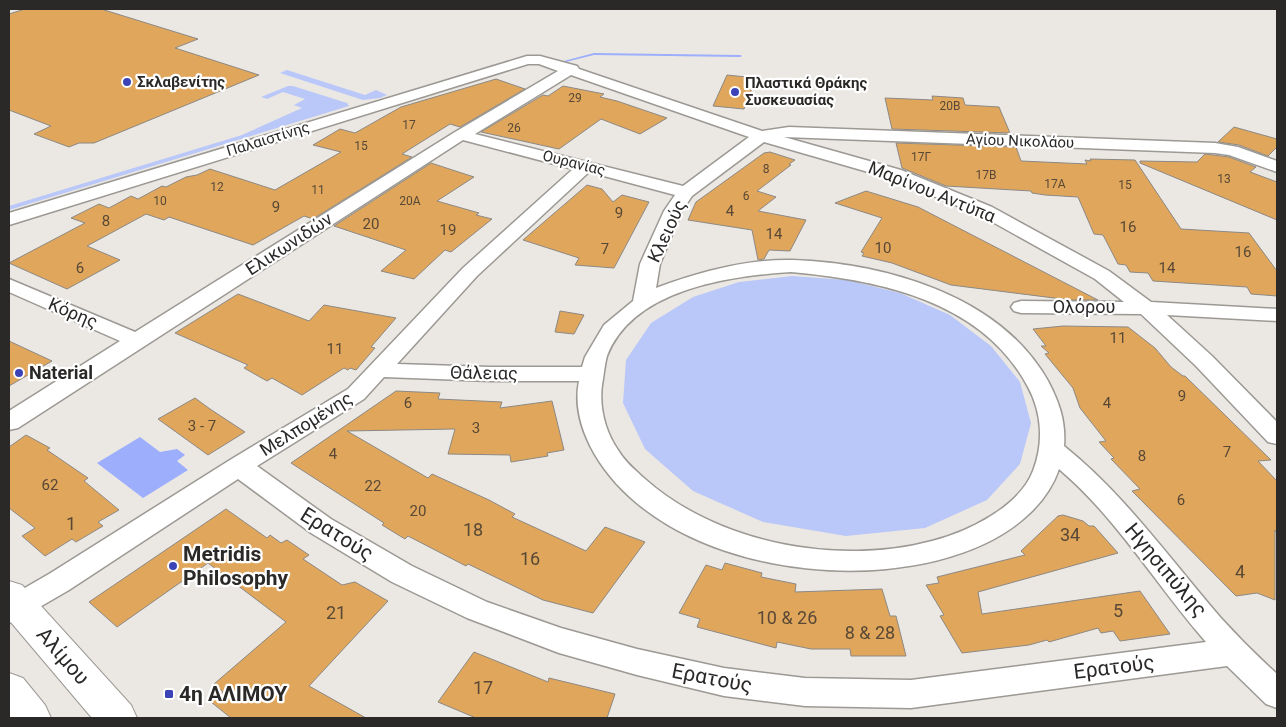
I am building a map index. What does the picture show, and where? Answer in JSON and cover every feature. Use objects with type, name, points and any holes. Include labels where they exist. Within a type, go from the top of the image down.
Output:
[{"type":"main road","name":"Αλίμου","points":[[12,604],[117,718]]},
{"type":"main road","points":[[9,690],[31,718]]},
{"type":"street","name":"Μαρίνου Αντύπα","points":[[527,60],[540,60],[572,69],[672,107],[761,136],[895,174],[986,211],[1102,275],[1146,308],[1204,361],[1277,436]]},
{"type":"street","name":"Παλαιστίνης","points":[[9,219],[527,60]]},
{"type":"street","name":"Ελικωνιδών","points":[[9,422],[461,135],[572,69]]},
{"type":"street","name":"Αγίου Νικολάου","points":[[761,136],[789,132],[1215,148],[1232,150],[1277,167]]},
{"type":"street","name":"Ουρανίας","points":[[461,135],[686,192]]},
{"type":"street","name":"Κλειούς","points":[[643,303],[650,264],[673,211],[686,192],[761,136]]},
{"type":"street","name":"Μελπομένης","points":[[12,604],[59,582],[239,466],[356,394],[470,272],[586,166]]},
{"type":"street","points":[[791,266],[858,272],[924,292],[976,319],[997,334],[1029,368],[1041,387],[1049,407],[1053,428],[1052,449],[1040,482],[1016,512],[978,536],[930,554],[873,562],[813,561],[754,549],[699,529],[654,502],[620,471],[598,438],[588,405],[590,374],[597,353],[608,335],[624,318],[643,303],[668,290],[696,279],[726,272],[791,266]]},
{"type":"street","name":"Κόρης","points":[[9,285],[138,341]]},
{"type":"street","name":"Ολόρου","points":[[1021,307],[1146,308],[1277,315]]},
{"type":"street","name":"Θάλειας","points":[[379,370],[490,374],[590,374]]},
{"type":"street","name":"Ηγησιπύλης","points":[[1052,449],[1078,468],[1103,495],[1233,652],[1277,694]]},
{"type":"street","name":"Ερατούς","points":[[239,466],[321,526],[402,574],[477,610],[559,640],[637,662],[724,682],[805,692],[911,694],[1233,652]]},
{"type":"shaded area","points":[[287,70],[365,95],[376,90],[387,95],[380,98],[363,100],[280,73]]},
{"type":"shaded area","points":[[288,86],[347,103],[349,106],[9,210],[9,206],[242,135],[302,108],[294,105],[305,99],[283,92],[267,99],[261,97]]},
{"type":"shaded area","points":[[792,276],[847,280],[900,293],[950,315],[991,346],[1020,382],[1031,423],[1020,464],[987,500],[925,528],[846,536],[763,522],[693,491],[645,449],[623,403],[626,360],[651,323],[693,297],[739,282]]},
{"type":"shaded area","points":[[140,437],[160,452],[177,449],[185,455],[177,461],[188,470],[143,498],[97,463]]},
{"type":"building","name":"Σκλαβενίτης","points":[[25,9],[101,9],[198,39],[175,48],[259,75],[94,143],[79,143],[69,147],[34,134],[51,126],[9,110],[9,14]]},
{"type":"building","name":"Πλαστικά Θράκης Συσκευασίας","points":[[727,75],[756,78],[744,109],[713,106]]},
{"type":"building","points":[[496,79],[525,89],[460,127],[450,124],[402,154],[412,157],[313,219],[304,216],[253,245],[169,217],[164,220],[146,214],[87,246],[120,260],[67,289],[9,263],[85,223],[71,218],[99,204],[109,208],[131,196],[138,199],[162,186],[166,187],[186,177],[197,175],[210,169],[275,190],[341,152],[313,145],[340,129],[355,133],[401,107]]},
{"type":"building","points":[[563,86],[604,94],[600,97],[667,118],[640,134],[601,119],[559,149],[481,132],[543,95],[548,96]]},
{"type":"building","points":[[932,96],[963,98],[965,105],[999,107],[1010,133],[892,129],[885,98],[933,100]]},
{"type":"building","points":[[1234,127],[1277,139],[1277,147],[1268,156],[1239,145],[1218,142]]},
{"type":"building","points":[[896,143],[1016,147],[1021,161],[1087,164],[1085,160],[1091,161],[1090,159],[1135,160],[1181,229],[1249,233],[1277,271],[1277,296],[1251,294],[1247,287],[1153,281],[1148,273],[1130,272],[1126,265],[1118,264],[1103,235],[1094,234],[1078,197],[1045,195],[1032,193],[1031,191],[946,186],[902,168]]},
{"type":"building","points":[[770,152],[795,160],[757,191],[776,197],[758,211],[806,220],[790,251],[769,250],[764,259],[758,260],[752,230],[688,220],[696,202],[764,153]]},
{"type":"building","points":[[1205,154],[1229,157],[1256,167],[1250,172],[1277,182],[1277,220],[1140,163],[1140,161],[1197,162]]},
{"type":"building","points":[[431,163],[474,177],[437,201],[479,213],[476,215],[492,219],[451,252],[445,250],[414,279],[381,271],[406,250],[334,226]]},
{"type":"building","points":[[587,185],[602,189],[613,202],[622,195],[649,202],[614,268],[575,265],[579,258],[523,240]]},
{"type":"building","points":[[866,191],[918,207],[1098,300],[1070,300],[951,285],[892,263],[862,256],[864,253],[861,252],[882,218],[835,203]]},
{"type":"building","points":[[238,294],[309,321],[324,305],[396,318],[371,347],[375,348],[356,370],[344,368],[302,395],[272,378],[267,381],[244,368],[248,365],[175,333]]},
{"type":"building","points":[[560,311],[584,315],[574,334],[555,332]]},
{"type":"building","points":[[1063,326],[1128,327],[1155,348],[1171,367],[1185,376],[1271,460],[1258,461],[1277,481],[1275,600],[1257,593],[1236,596],[1132,491],[1140,489],[1111,459],[1114,458],[1099,442],[1106,441],[1080,408],[1073,388],[1045,354],[1049,353],[1041,346],[1046,346],[1033,329]]},
{"type":"building","name":"Naterial","points":[[9,341],[52,361],[9,386]]},
{"type":"building","points":[[396,391],[440,393],[438,399],[502,402],[500,408],[552,401],[564,450],[547,453],[548,456],[511,462],[510,455],[448,454],[455,429],[347,431],[428,478],[432,474],[489,500],[515,514],[512,517],[586,551],[605,527],[645,542],[593,613],[543,600],[468,564],[466,566],[408,536],[405,539],[382,525],[384,523],[291,463]]},
{"type":"building","points":[[195,398],[245,432],[208,455],[158,419]]},
{"type":"building","points":[[26,435],[50,448],[47,450],[88,478],[84,481],[119,510],[98,522],[103,526],[76,542],[72,539],[45,556],[22,536],[35,528],[9,508],[9,447]]},
{"type":"building","points":[[226,509],[267,538],[270,535],[281,543],[287,540],[309,555],[303,559],[342,585],[355,582],[388,601],[309,686],[366,718],[231,718],[211,702],[223,692],[214,684],[286,622],[208,563],[117,627],[89,602]]},
{"type":"building","points":[[1063,515],[1083,521],[1089,526],[1094,526],[1118,553],[978,592],[982,614],[1140,591],[1170,634],[1120,641],[1113,631],[1101,633],[1098,628],[1049,642],[1047,640],[1029,645],[962,653],[940,616],[944,615],[926,585],[939,583],[937,577],[1025,555],[1021,551],[1058,516]]},
{"type":"building","points":[[725,563],[762,573],[761,577],[796,584],[795,592],[882,589],[890,616],[896,616],[906,656],[851,656],[850,649],[811,649],[777,642],[776,648],[697,627],[700,619],[679,613],[706,565],[722,570]]},
{"type":"building","points":[[474,652],[548,682],[549,678],[615,694],[607,718],[476,718],[438,702]]},
{"type":"waterway","points":[[562,62],[594,54],[740,56]]},
{"type":"place","name":"Σκλαβενίτης","points":[[127,82]]},
{"type":"place","name":"Πλαστικά Θράκης Συσκευασίας","points":[[735,92]]},
{"type":"place","name":"Naterial","points":[[19,373]]},
{"type":"place","name":"Metridis Philosophy","points":[[173,566]]},
{"type":"place","name":"4η ΑΛΙΜΟΥ","points":[[169,694]]}]
